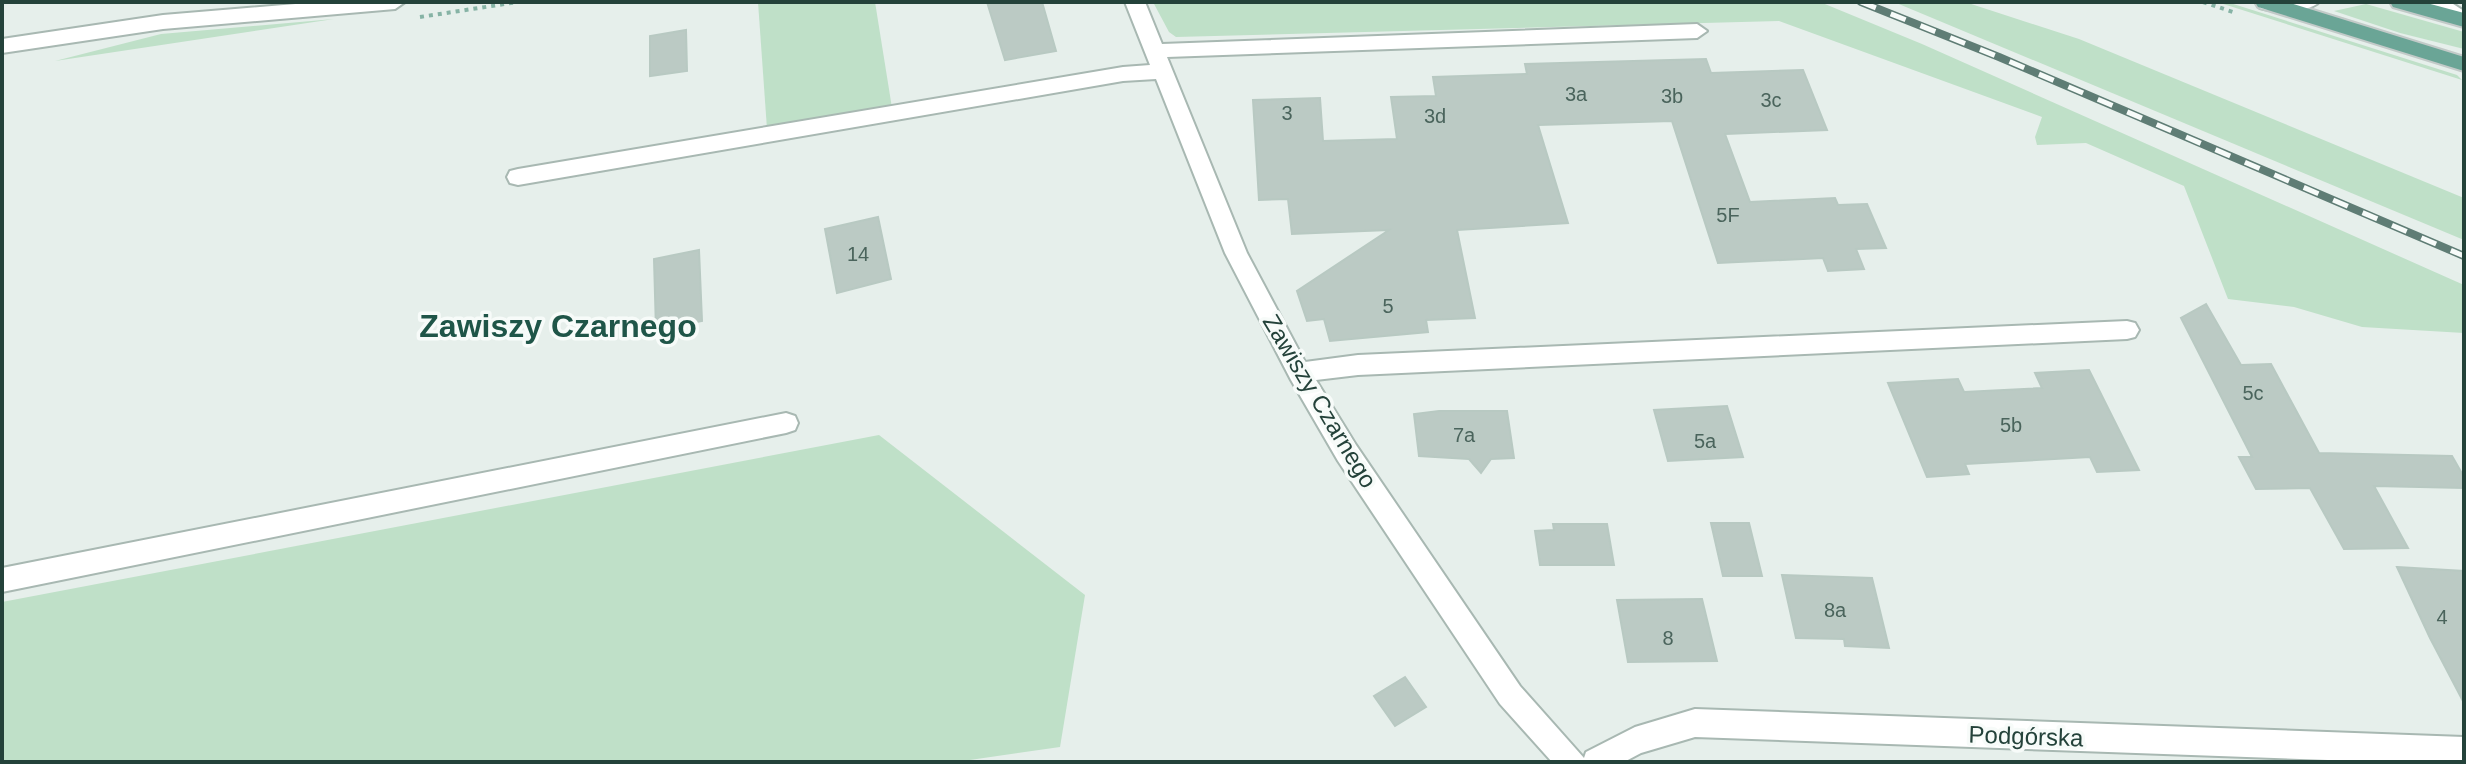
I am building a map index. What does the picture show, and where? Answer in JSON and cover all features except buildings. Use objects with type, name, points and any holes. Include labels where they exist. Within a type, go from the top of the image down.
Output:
[{"type":"main road","points":[[2266,2],[2464,64]]},
{"type":"main road","points":[[2400,2],[2464,20]]},
{"type":"street","points":[[2,46],[163,22],[395,2]]},
{"type":"street","name":"Zawiszy Czarnego","points":[[1135,2],[1236,253],[1299,373],[1347,453],[1510,695],[1571,762]]},
{"type":"street","points":[[2266,2],[2309,2]]},
{"type":"street","points":[[2436,2],[2464,20]]},
{"type":"street","points":[[518,177],[1123,74],[1160,61],[1697,31]]},
{"type":"street","points":[[1299,373],[1358,365],[2127,330]]},
{"type":"street","points":[[2,580],[786,423]]},
{"type":"street","name":"Podgórska","points":[[1596,762],[1635,741],[1695,723],[2464,751]]},
{"type":"green space","points":[[758,2],[875,2],[892,108],[767,129]]},
{"type":"green space","points":[[1153,2],[1820,2],[1922,44],[2464,285],[2464,333],[2362,327],[2294,307],[2228,299],[2184,186],[2086,143],[2037,145],[2035,137],[2042,117],[1779,21],[1176,37],[1169,32]]},
{"type":"green space","points":[[1894,2],[1965,2],[2079,39],[2464,198],[2464,240]]},
{"type":"green space","points":[[2217,2],[2227,2],[2457,75],[2462,80]]},
{"type":"green space","points":[[2366,4],[2464,32],[2464,49],[2400,33],[2334,11]]},
{"type":"green space","points":[[334,19],[55,61],[161,34]]},
{"type":"green space","points":[[879,435],[1085,595],[1060,747],[956,762],[2,762],[2,602]]},
{"type":"railway","points":[[1861,2],[1999,57],[2464,256]]},
{"type":"district","name":"Zawiszy Czarnego","points":[[558,326]]}]
